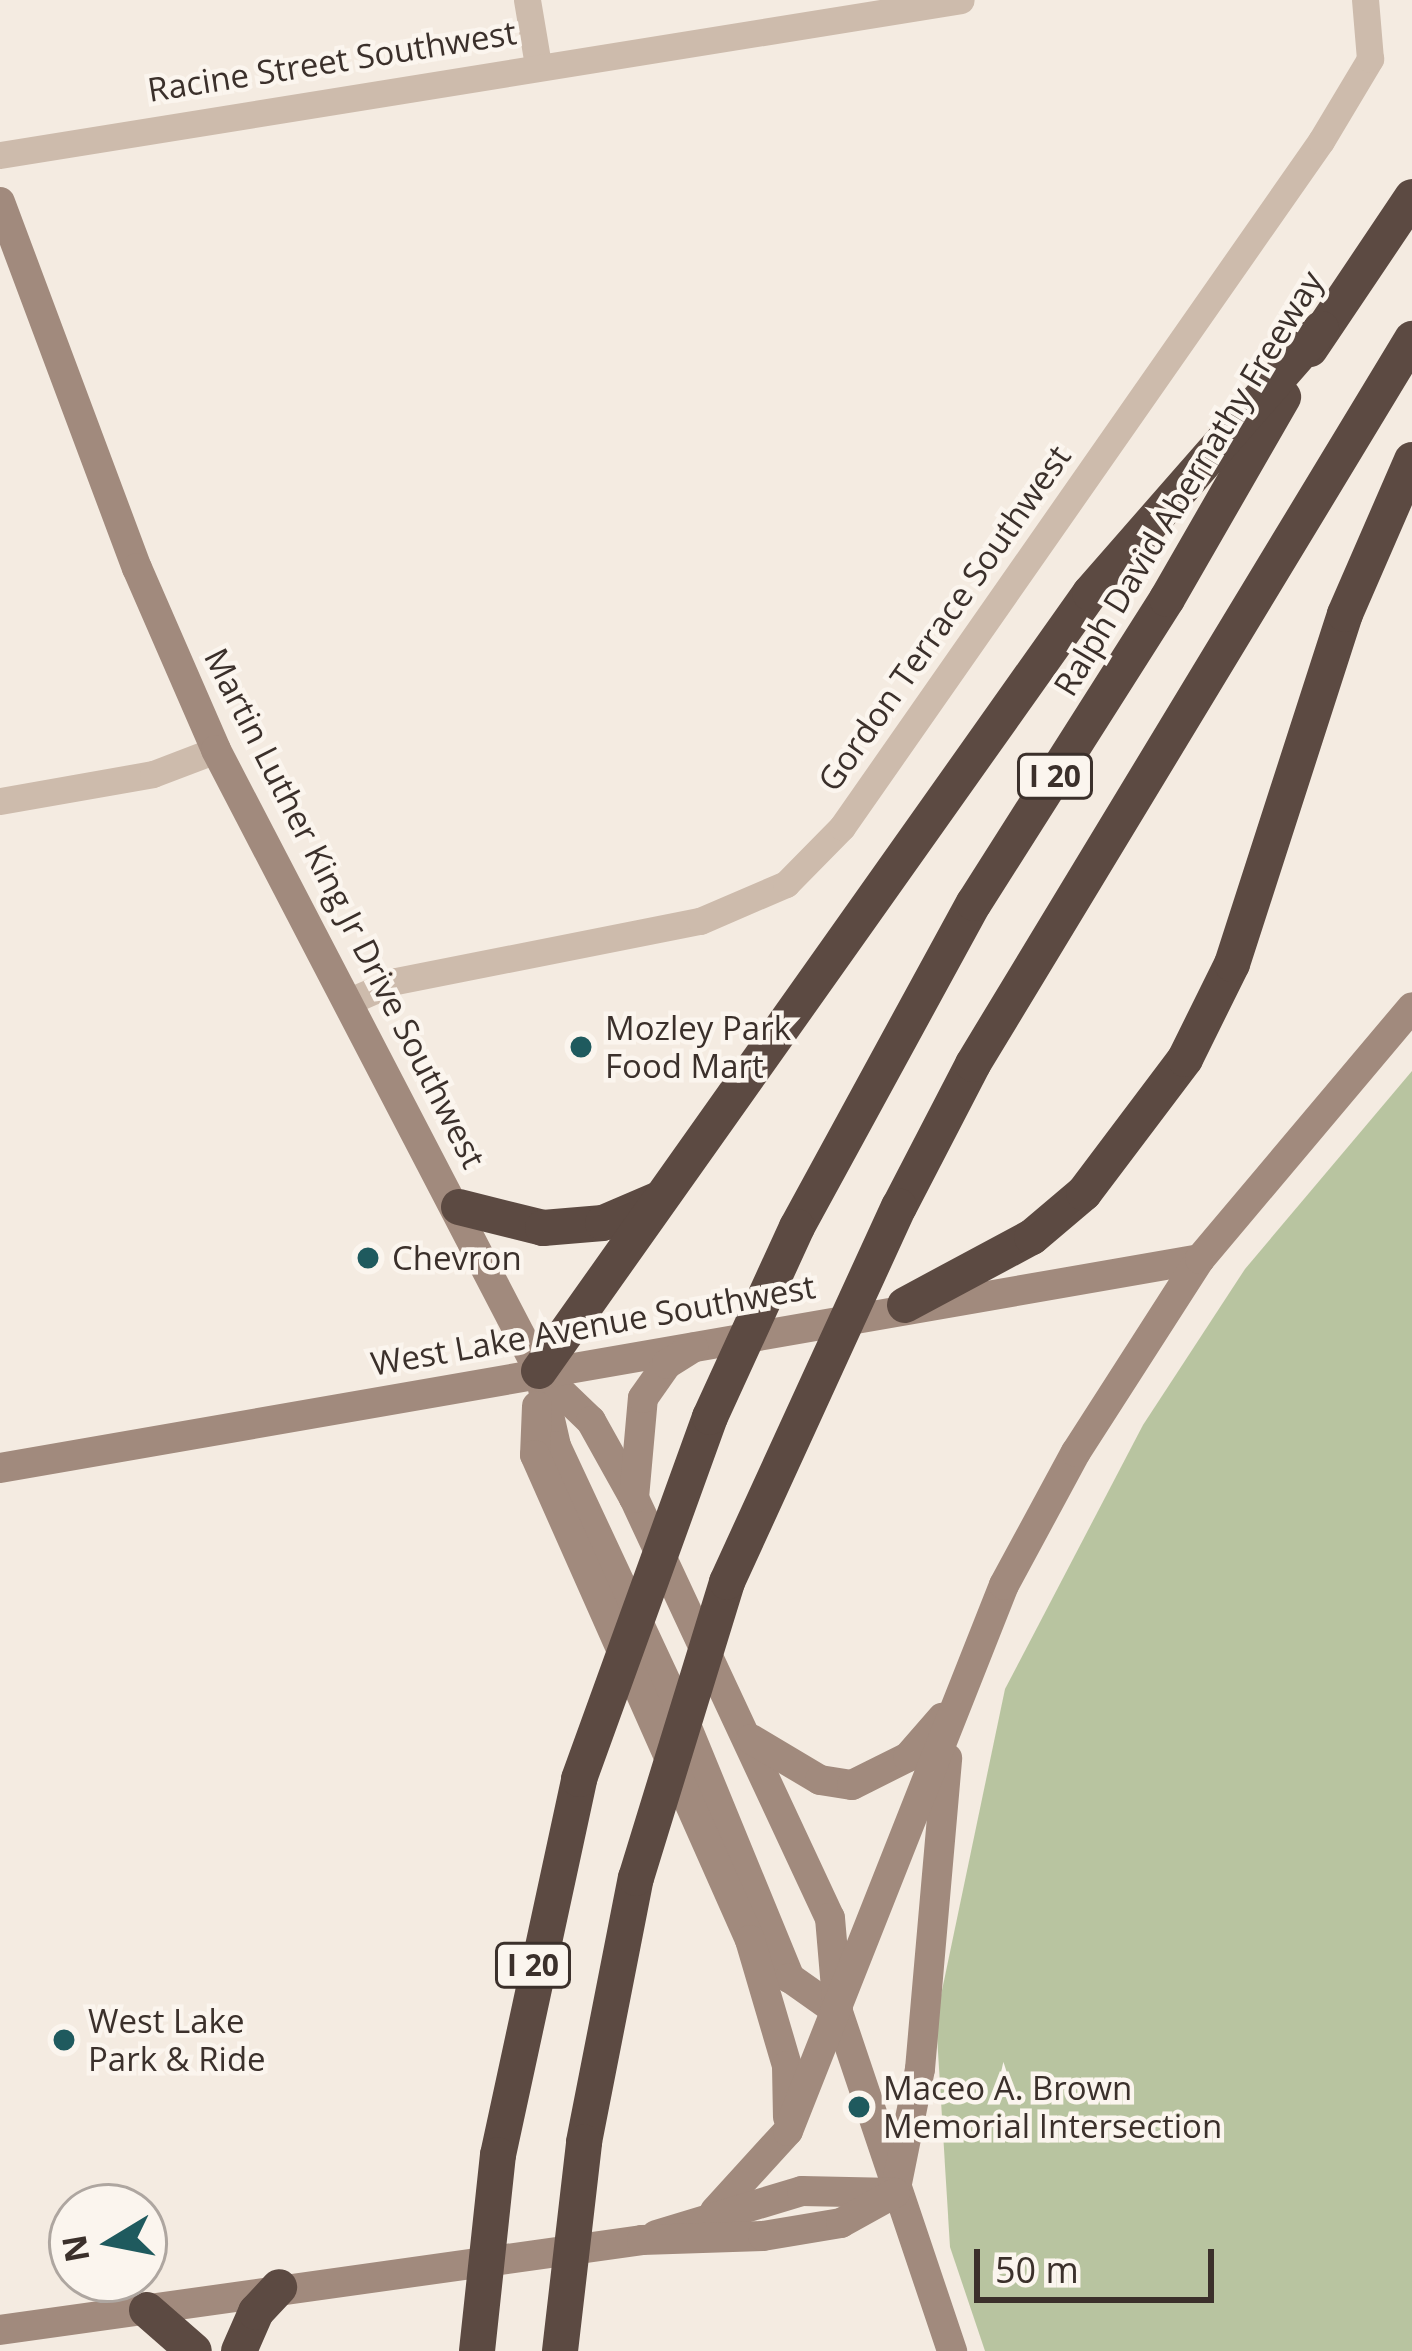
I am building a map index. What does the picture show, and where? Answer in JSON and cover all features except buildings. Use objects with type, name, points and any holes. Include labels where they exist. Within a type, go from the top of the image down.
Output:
[{"type":"highway","name":"Ralph David Abernathy Freeway","points":[[477,2351],[498,2155],[579,1779],[710,1417],[797,1227],[974,904],[1167,599],[1321,329],[1412,197]]},
{"type":"highway","points":[[539,1370],[1090,593],[1321,329]]},
{"type":"highway","name":"I 20","points":[[560,2351],[584,2142],[636,1878],[727,1582],[899,1207],[973,1064],[1412,339]]},
{"type":"highway","points":[[905,1305],[1032,1237],[1084,1193],[1185,1059],[1232,964],[1345,614],[1412,460]]},
{"type":"highway","points":[[459,1208],[543,1228],[603,1222],[657,1201]]},
{"type":"highway","points":[[239,2351],[256,2312],[279,2287]]},
{"type":"highway","points":[[147,2310],[194,2351]]},
{"type":"main road","name":"Martin Luther King Jr Drive Southwest","points":[[0,202],[137,568],[216,750],[352,1000],[539,1370]]},
{"type":"main road","points":[[716,2211],[788,2131],[838,2012],[952,1706],[1004,1585],[1066,1471],[1200,1259],[1412,1006]]},
{"type":"main road","name":"West Lake Avenue Southwest","points":[[0,1468],[905,1305],[1200,1259]]},
{"type":"main road","points":[[634,1498],[643,1398],[667,1364],[699,1344]]},
{"type":"main road","points":[[539,1370],[591,1421],[634,1498],[751,1738],[833,1924],[838,2012],[952,2351]]},
{"type":"main road","points":[[539,1370],[556,1446],[686,1725],[790,1978],[838,2012]]},
{"type":"main road","points":[[539,1370],[535,1455],[750,1940],[788,2066],[788,2131]]},
{"type":"main road","points":[[751,1738],[820,1780],[853,1785],[908,1757],[952,1706]]},
{"type":"main road","points":[[0,2330],[279,2287],[641,2240],[728,2240],[842,2223],[895,2192],[920,2069],[952,1706]]},
{"type":"main road","points":[[641,2240],[716,2211],[802,2191],[895,2192]]},
{"type":"street","points":[[527,0],[538,65]]},
{"type":"street","name":"Racine Street Southwest","points":[[0,155],[961,0]]},
{"type":"street","name":"Gordon Terrace Southwest","points":[[352,1000],[396,981],[700,921],[786,884],[842,827],[1321,140],[1370,58],[1365,0]]},
{"type":"street","points":[[0,801],[153,774],[216,750]]},
{"type":"green space","points":[[1412,1071],[1412,2351],[985,2351],[950,2247],[936,2019],[1005,1689],[1143,1425],[1245,1269]]},
{"type":"place","name":"Mozley Park Food Mart","points":[[581,1047]]},
{"type":"place","name":"Chevron","points":[[368,1258]]},
{"type":"place","name":"West Lake Park & Ride","points":[[64,2040]]},
{"type":"place","name":"Maceo A. Brown Memorial Intersection","points":[[859,2107]]}]
